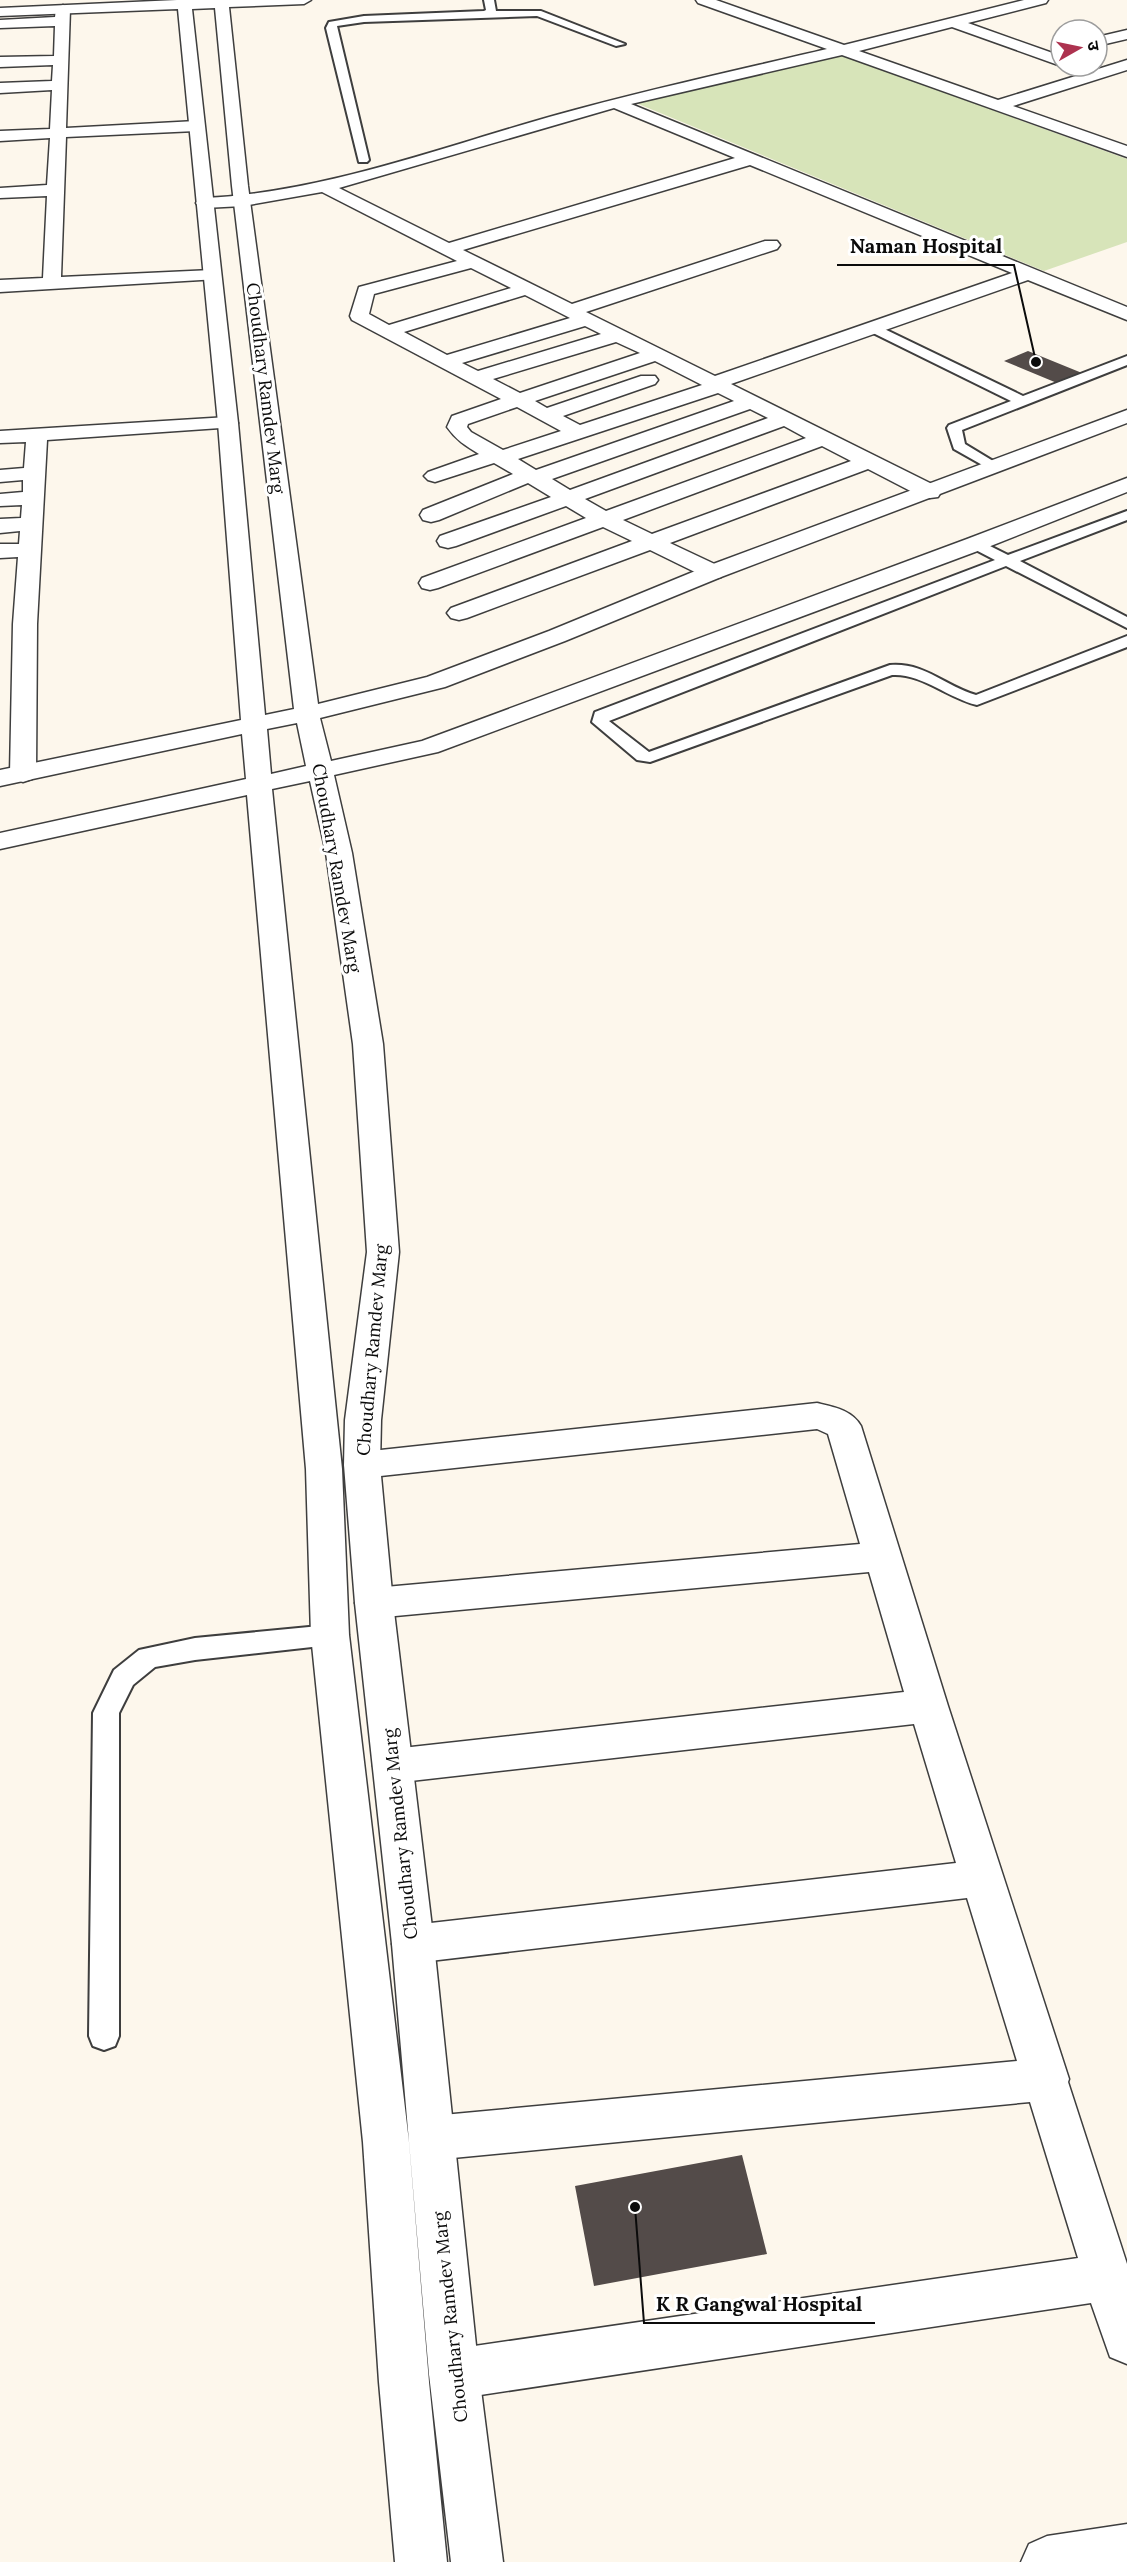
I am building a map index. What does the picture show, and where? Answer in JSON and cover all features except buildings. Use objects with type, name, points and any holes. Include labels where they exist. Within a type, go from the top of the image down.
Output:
[{"type":"street","points":[[0,24],[97,0]]},
{"type":"street","points":[[0,12],[184,2],[304,0]]},
{"type":"street","points":[[703,0],[1127,152]]},
{"type":"street","points":[[205,203],[243,201],[324,187],[615,103],[844,50],[1041,0]]},
{"type":"street","points":[[184,2],[228,423],[252,724],[261,784],[277,992],[324,1469],[330,1635],[386,2142],[404,2382],[421,2562]]},
{"type":"street","name":"Choudhary Ramdev Marg","points":[[221,2],[227,73],[307,713],[339,853],[368,1044],[383,1252],[363,1420],[362,1465],[374,1603],[412,1944],[454,2374],[477,2562]]},
{"type":"street","points":[[0,4],[69,8]]},
{"type":"street","points":[[52,283],[60,60],[69,8]]},
{"type":"street","points":[[952,22],[1049,54]]},
{"type":"street","points":[[1109,39],[1127,34]]},
{"type":"street","points":[[0,62],[60,60]]},
{"type":"street","points":[[1109,70],[1127,65]]},
{"type":"street","points":[[996,106],[1084,78]]},
{"type":"street","points":[[0,88],[60,85]]},
{"type":"street","points":[[615,103],[1127,314]]},
{"type":"street","points":[[0,136],[196,126]]},
{"type":"street","points":[[1106,144],[1127,138]]},
{"type":"street","points":[[447,249],[751,159]]},
{"type":"street","points":[[324,187],[930,492]]},
{"type":"street","points":[[0,193],[55,190]]},
{"type":"street","points":[[445,362],[571,311],[771,245]]},
{"type":"street","points":[[359,316],[366,291],[473,262]]},
{"type":"street","points":[[435,476],[578,432],[717,385],[1030,273]]},
{"type":"street","points":[[0,286],[212,274]]},
{"type":"street","points":[[477,281],[499,275]]},
{"type":"street","points":[[388,332],[527,289]]},
{"type":"street","points":[[359,316],[380,310]]},
{"type":"street","points":[[536,311],[571,311]]},
{"type":"street","points":[[359,316],[578,432]]},
{"type":"street","points":[[476,378],[618,335]]},
{"type":"street","points":[[416,346],[438,340]]},
{"type":"street","points":[[657,354],[459,420],[457,427],[464,436],[602,518],[712,572]]},
{"type":"street","points":[[545,415],[684,368]]},
{"type":"street","points":[[431,515],[532,477],[752,402]]},
{"type":"street","points":[[36,442],[24,656],[12,688],[11,776],[307,713],[436,682],[557,636],[712,572],[930,492],[1127,416]]},
{"type":"street","points":[[448,541],[785,418]]},
{"type":"street","points":[[0,453],[36,442],[228,423]]},
{"type":"street","points":[[0,437],[36,442]]},
{"type":"street","points":[[430,583],[824,438]]},
{"type":"street","points":[[459,613],[867,462]]},
{"type":"street","points":[[0,476],[34,474]]},
{"type":"street","points":[[0,841],[429,747],[975,544],[1127,484]]},
{"type":"street","points":[[0,500],[33,498]]},
{"type":"street","points":[[0,526],[32,524]]},
{"type":"street","points":[[0,551],[30,550]]},
{"type":"street","points":[[0,626],[26,624]]},
{"type":"street","points":[[0,658],[24,656]]},
{"type":"street","points":[[362,1465],[817,1416],[830,1419],[843,1426],[928,1706],[1047,2079],[1127,2340]]},
{"type":"street","points":[[374,1603],[883,1556]]},
{"type":"street","points":[[393,1766],[928,1706]]},
{"type":"street","points":[[412,1944],[982,1878]]},
{"type":"street","points":[[432,2138],[1047,2079]]},
{"type":"street","points":[[454,2374],[1108,2277]]},
{"type":"street","points":[[1047,2562],[1127,2550]]},
{"type":"lane","points":[[486,14],[491,11],[489,0]]},
{"type":"lane","points":[[363,160],[331,28],[333,24],[364,19],[527,12],[546,15],[620,44]]},
{"type":"lane","points":[[874,328],[1023,401]]},
{"type":"lane","points":[[993,467],[959,446],[954,428],[1127,360]]},
{"type":"lane","points":[[1127,515],[601,716],[600,722],[643,756],[650,757],[890,670],[913,670],[963,696],[976,700],[984,699],[1127,641]]},
{"type":"lane","points":[[975,544],[1127,623]]},
{"type":"lane","points":[[104,2036],[106,1713],[123,1678],[148,1658],[195,1649],[330,1635]]},
{"type":"green space","points":[[830,51],[1127,159],[1127,242],[1044,271],[636,103]]},
{"type":"place","name":"Naman Hospital","points":[[1036,362]]},
{"type":"place","name":"K R Gangwal Hospital","points":[[635,2207]]}]
